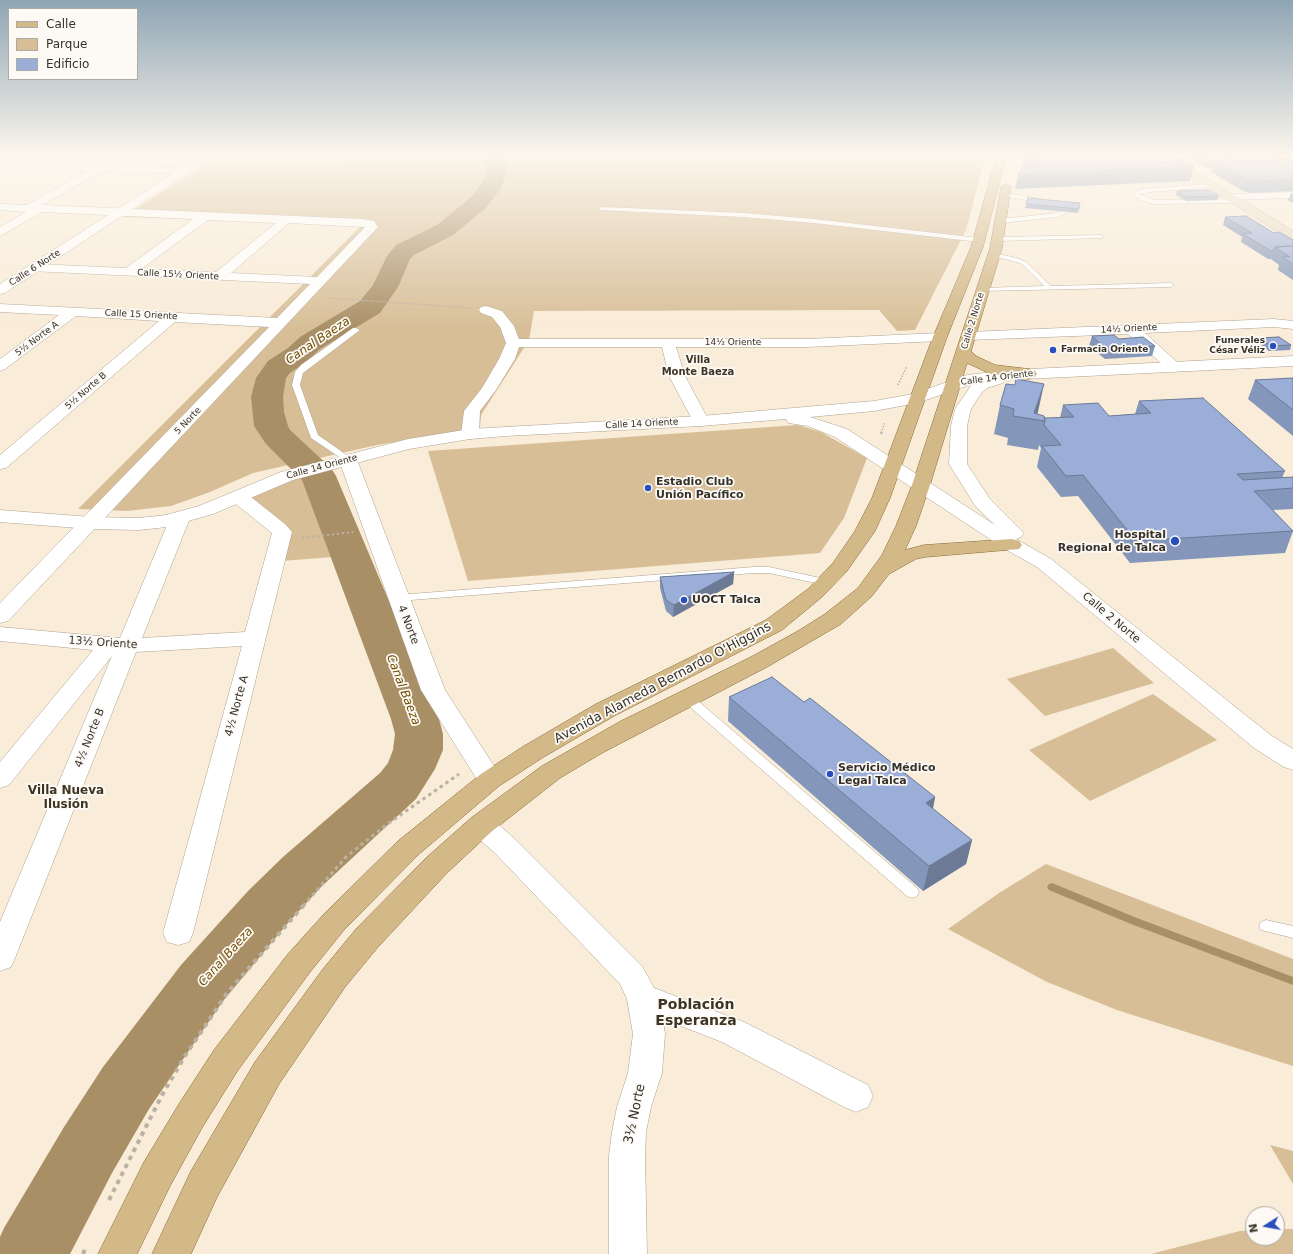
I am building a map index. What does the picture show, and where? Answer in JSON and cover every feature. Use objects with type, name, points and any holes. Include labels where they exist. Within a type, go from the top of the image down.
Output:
[{"type":"main road","name":"Calle 2 Norte","points":[[892,466],[940,337],[979,240],[986,213]]},
{"type":"main road","name":"Calle 2 Norte","points":[[921,485],[994,255],[1002,213]]},
{"type":"main road","points":[[1256,213],[1293,236]]},
{"type":"main road","points":[[963,352],[971,359],[991,369],[1020,375]]},
{"type":"main road","name":"Avenida Alameda Bernardo O'Higgins","points":[[117,1254],[157,1174],[191,1115],[226,1060],[299,963],[334,922],[408,848],[490,780],[533,752],[598,714],[774,625],[815,594],[840,567],[865,531],[892,466]]},
{"type":"main road","name":"Avenida Alameda Bernardo O'Higgins","points":[[171,1254],[204,1184],[235,1126],[266,1073],[334,978],[367,938],[437,865],[481,825],[519,795],[587,751],[779,651],[833,619],[865,592],[892,556],[900,540],[921,485]]},
{"type":"main road","points":[[881,571],[909,555],[924,551],[1012,545]]},
{"type":"street","points":[[0,232],[29,213]]},
{"type":"street","points":[[110,213],[286,220]]},
{"type":"street","name":"Calle 6 Norte","points":[[1,288],[120,213]]},
{"type":"street","points":[[129,272],[205,216]]},
{"type":"street","points":[[220,276],[286,220]]},
{"type":"street","name":"5 Norte","points":[[0,616],[91,523],[372,228],[370,224],[363,223],[286,220]]},
{"type":"street","name":"Calle 15½ Oriente","points":[[34,268],[321,281]]},
{"type":"street","name":"Calle 15 Oriente","points":[[0,308],[281,323]]},
{"type":"street","points":[[470,434],[472,411],[488,390],[507,359],[519,343],[497,314],[486,310]]},
{"type":"street","name":"5½ Norte A","points":[[0,366],[73,312]]},
{"type":"street","name":"5½ Norte B","points":[[0,464],[172,317]]},
{"type":"street","name":"14½ Oriente","points":[[968,336],[1274,323],[1291,325]]},
{"type":"street","points":[[1132,329],[1174,367]]},
{"type":"street","name":"14½ Oriente","points":[[519,343],[807,343],[940,337]]},
{"type":"street","points":[[668,344],[676,376],[701,421]]},
{"type":"street","name":"Calle 14 Oriente","points":[[0,516],[91,523],[139,524],[180,518],[206,510],[239,497],[262,485],[287,476],[408,444],[470,434],[701,421],[874,406],[917,398],[952,384],[975,379],[1020,375],[1293,361]]},
{"type":"street","points":[[1020,375],[981,385],[976,389],[963,409],[959,426],[958,464],[983,503],[1044,563]]},
{"type":"street","name":"Calle 2 Norte","points":[[751,417],[784,418],[812,422],[841,433],[1012,545],[1044,563],[1230,716],[1263,742],[1293,761]]},
{"type":"street","name":"4 Norte","points":[[348,460],[372,530],[433,690],[490,780]]},
{"type":"street","name":"4½ Norte A","points":[[178,933],[282,532],[239,497]]},
{"type":"street","name":"4½ Norte B","points":[[0,958],[118,645],[180,518]]},
{"type":"street","name":"13½ Oriente","points":[[0,634],[118,645],[255,638]]},
{"type":"street","points":[[0,779],[118,645]]},
{"type":"street","name":"3½ Norte","points":[[481,825],[505,846],[631,976],[643,998],[649,1034],[645,1073],[634,1107],[629,1132],[627,1156],[628,1254]]},
{"type":"street","points":[[643,998],[734,1032],[856,1096]]},
{"type":"lane","points":[[685,213],[798,219],[979,240]]},
{"type":"lane","points":[[1001,221],[1024,213]]},
{"type":"lane","points":[[998,239],[1101,237]]},
{"type":"lane","points":[[994,255],[1015,259],[1024,263],[1049,288]]},
{"type":"lane","points":[[982,290],[1171,285]]},
{"type":"lane","points":[[348,460],[314,436],[296,385],[299,372],[304,366],[356,330]]},
{"type":"lane","points":[[398,598],[754,570],[777,571],[825,582]]},
{"type":"lane","points":[[687,698],[912,892]]},
{"type":"lane","points":[[1266,926],[1293,932]]},
{"type":"path","points":[[356,299],[486,310]]},
{"type":"path","points":[[317,536],[372,530]]},
{"type":"green space","points":[[130,213],[971,213],[966,230],[915,330],[897,331],[879,310],[534,311],[529,340],[481,415],[480,428],[377,445],[253,473],[210,492],[171,506],[127,511],[78,509],[360,227],[353,225],[123,217]]},
{"type":"green space","name":"Estadio Club Unión Pacífico","points":[[798,425],[821,432],[867,458],[844,518],[820,553],[468,581],[428,451]]},
{"type":"green space","points":[[302,474],[318,508],[333,557],[281,561],[287,532],[247,497]]},
{"type":"green space","points":[[1113,648],[1154,683],[1045,716],[1007,679]]},
{"type":"green space","points":[[1153,694],[1217,740],[1090,801],[1029,750]]},
{"type":"green space","points":[[1046,864],[1293,959],[1293,1066],[1117,1010],[1047,982],[948,929],[999,893]]},
{"type":"green space","points":[[1270,1145],[1293,1151],[1293,1184]]},
{"type":"green space","points":[[1285,1229],[1293,1229],[1293,1254],[1151,1254],[1245,1231],[1245,1246],[1285,1246]]},
{"type":"building","points":[[1246,216],[1274,233],[1279,232],[1293,240],[1293,246],[1275,247],[1273,251],[1271,251],[1243,234],[1252,233],[1225,217]]},
{"type":"building","points":[[1293,246],[1293,264],[1282,257],[1290,257],[1275,247]]},
{"type":"building","points":[[1114,335],[1119,339],[1143,337],[1155,346],[1107,350],[1092,336]]},
{"type":"building","points":[[1279,337],[1291,345],[1271,346],[1259,338]]},
{"type":"building","points":[[1293,378],[1293,410],[1255,380]]},
{"type":"building","points":[[1016,379],[1044,384],[1034,413],[1044,416],[1045,421],[1013,416],[1014,409],[1000,405],[1006,384],[1015,385]]},
{"type":"building","points":[[1203,398],[1285,471],[1237,474],[1243,480],[1293,477],[1293,488],[1254,491],[1293,531],[1136,541],[1083,475],[1066,476],[1042,446],[1061,445],[1044,425],[1044,418],[1074,417],[1063,405],[1098,403],[1109,416],[1151,413],[1139,401]]},
{"type":"building","points":[[734,572],[674,605],[666,600],[660,577]]},
{"type":"building","points":[[772,677],[804,702],[810,698],[935,797],[926,803],[972,840],[929,866],[729,697]]},
{"type":"waterway","name":"Canal Baeza","points":[[30,1254],[88,1150],[126,1088],[202,983],[268,907],[302,872],[398,786],[410,769],[418,750],[419,734],[415,719],[318,476],[278,437],[271,426],[267,397],[271,378],[279,367],[298,354],[310,343],[370,307],[385,287],[399,256],[405,250],[445,230],[466,213]]},
{"type":"waterway","points":[[1052,887],[1134,921],[1293,981]]},
{"type":"place","name":"Funerales César Véliz","points":[[1273,346]]},
{"type":"place","name":"Farmacia Oriente","points":[[1053,350]]},
{"type":"place","name":"Estadio Club Unión Pacífico","points":[[648,488]]},
{"type":"place","name":"Hospital Regional de Talca","points":[[1175,541]]},
{"type":"place","name":"UOCT Talca","points":[[684,600]]},
{"type":"place","name":"Servicio Médico Legal Talca","points":[[830,774]]},
{"type":"district","name":"Villa Monte Baeza","points":[[698,366]]},
{"type":"district","name":"Villa Nueva Ilusión","points":[[66,798]]},
{"type":"district","name":"Población Esperanza","points":[[696,1014]]}]
